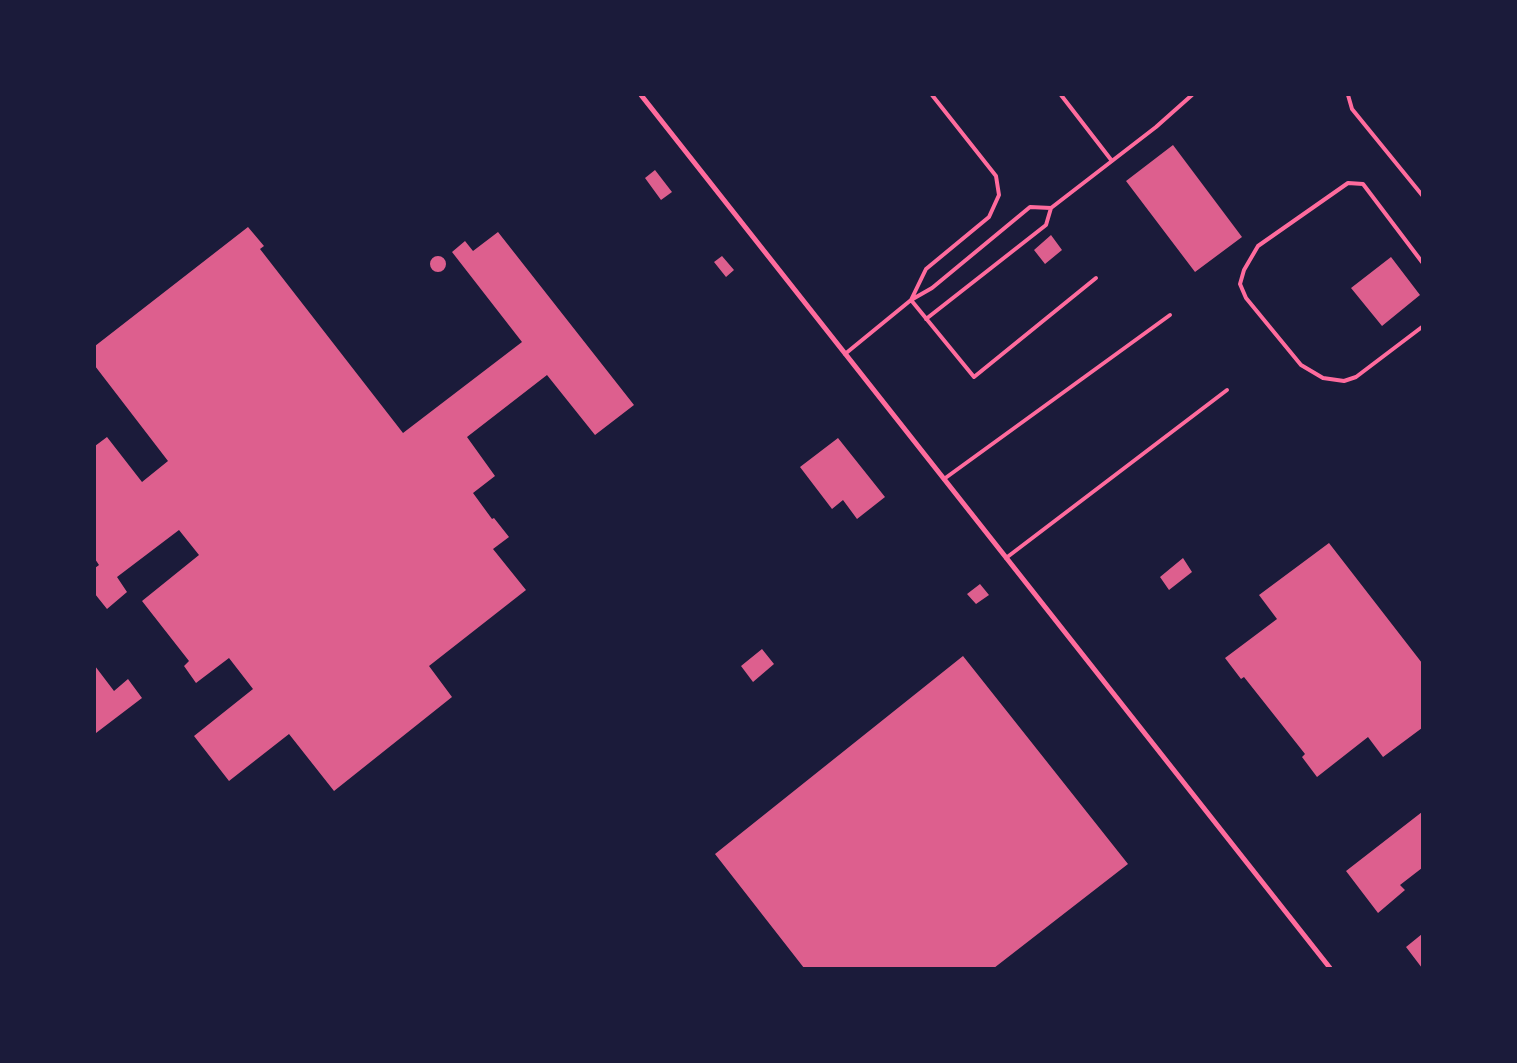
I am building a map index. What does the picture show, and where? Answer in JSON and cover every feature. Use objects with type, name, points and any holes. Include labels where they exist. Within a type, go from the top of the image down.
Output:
[{"type":"street","points":[[641,95],[1330,968]]},
{"type":"lane","points":[[910,300],[926,269],[989,217],[999,195],[996,176],[932,95]]},
{"type":"lane","points":[[1061,95],[1112,160]]},
{"type":"lane","points":[[926,319],[1046,225],[1051,208],[1156,127],[1192,95]]},
{"type":"lane","points":[[1348,95],[1352,109],[1422,195]]},
{"type":"lane","points":[[1422,262],[1363,184],[1348,183],[1258,246],[1244,270],[1240,284],[1246,298],[1301,365],[1323,378],[1344,381],[1356,377],[1422,327]]},
{"type":"lane","points":[[845,354],[910,300],[932,288],[1030,207],[1051,208]]},
{"type":"lane","points":[[910,300],[974,377],[1096,278]]},
{"type":"lane","points":[[944,479],[1170,315]]},
{"type":"lane","points":[[1006,558],[1227,390]]},
{"type":"building","points":[[1173,145],[1242,237],[1195,272],[1126,181]]},
{"type":"building","points":[[655,170],[672,192],[661,200],[645,178]]},
{"type":"building","points":[[248,227],[264,246],[260,249],[403,433],[522,342],[452,252],[465,241],[473,251],[498,232],[634,405],[595,435],[547,375],[467,437],[495,476],[473,493],[492,519],[494,518],[509,537],[493,549],[526,590],[429,666],[452,697],[334,791],[289,734],[229,781],[194,736],[253,689],[229,658],[196,683],[184,666],[189,661],[142,601],[199,555],[179,530],[117,577],[127,592],[107,609],[95,594],[95,568],[99,565],[95,559],[95,446],[107,437],[142,482],[168,461],[95,366],[95,346]]},
{"type":"building","points":[[1051,235],[1062,250],[1045,264],[1034,250]]},
{"type":"building","points":[[438,256],[444,258],[446,264],[444,270],[438,272],[432,270],[430,264],[432,258]]},
{"type":"building","points":[[722,256],[734,270],[726,277],[714,262]]},
{"type":"building","points":[[1391,257],[1420,295],[1382,326],[1351,288]]},
{"type":"building","points":[[838,438],[885,497],[857,519],[843,500],[832,509],[800,467]]},
{"type":"building","points":[[1329,543],[1422,663],[1422,728],[1383,757],[1368,737],[1317,777],[1302,757],[1305,754],[1244,677],[1241,679],[1225,658],[1277,619],[1259,595]]},
{"type":"building","points":[[1183,558],[1192,572],[1169,590],[1160,577]]},
{"type":"building","points":[[980,584],[989,595],[976,604],[967,594]]},
{"type":"building","points":[[762,649],[774,664],[753,682],[741,666]]},
{"type":"building","points":[[963,656],[1128,864],[994,968],[804,968],[715,854]]},
{"type":"building","points":[[95,666],[114,691],[128,679],[142,698],[96,733],[95,731]]},
{"type":"building","points":[[1422,812],[1422,868],[1400,885],[1405,890],[1378,913],[1346,871]]},
{"type":"building","points":[[1422,934],[1422,968],[1406,947]]}]
